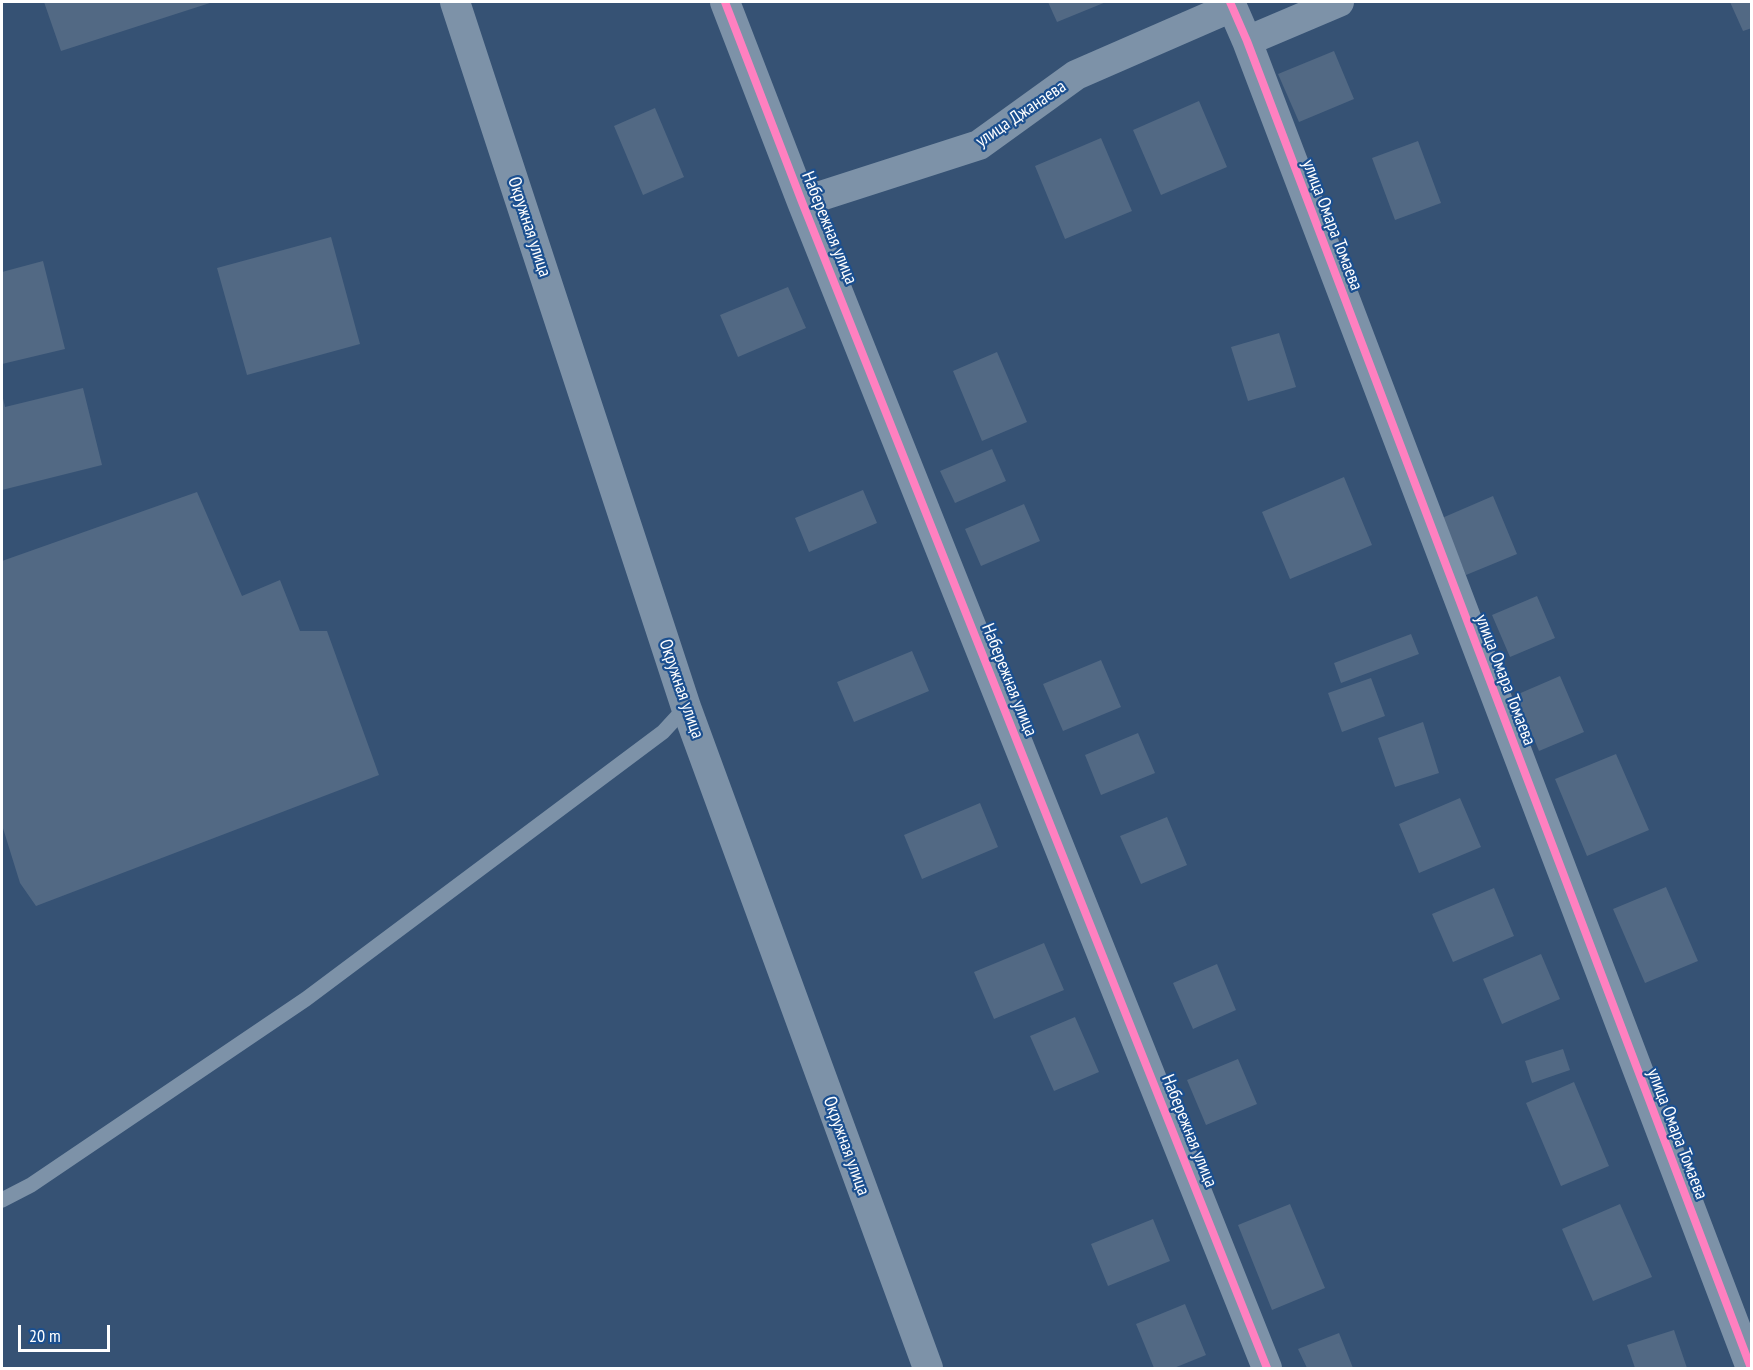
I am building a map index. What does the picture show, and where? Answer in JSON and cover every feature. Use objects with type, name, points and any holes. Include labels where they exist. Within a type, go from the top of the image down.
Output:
[{"type":"street","name":"Окружная улица","points":[[455,2],[686,706],[928,1368]]},
{"type":"street","name":"Набережная улица","points":[[725,2],[802,202],[1267,1368]]},
{"type":"street","points":[[1247,41],[1339,2]]},
{"type":"street","name":"улица Джанаева","points":[[802,202],[979,145],[1076,75],[1231,4]]},
{"type":"street","name":"улица Омара Томаева","points":[[1231,4],[1750,1368]]},
{"type":"lane","points":[[2,1200],[31,1185],[299,1004],[663,732],[686,706]]},
{"type":"building","points":[[44,2],[213,2],[61,51]]},
{"type":"building","points":[[1048,2],[1106,2],[1057,22]]},
{"type":"building","points":[[1730,2],[1752,2],[1752,28],[1743,31]]},
{"type":"building","points":[[1334,51],[1354,99],[1299,122],[1278,74]]},
{"type":"building","points":[[1199,101],[1227,167],[1161,195],[1133,130]]},
{"type":"building","points":[[655,108],[684,177],[643,195],[614,126]]},
{"type":"building","points":[[1101,138],[1132,211],[1065,239],[1035,166]]},
{"type":"building","points":[[1418,141],[1441,203],[1395,220],[1372,158]]},
{"type":"building","points":[[331,237],[360,344],[247,375],[217,268]]},
{"type":"building","points":[[43,261],[65,349],[2,364],[2,272]]},
{"type":"building","points":[[788,287],[806,328],[738,357],[720,315]]},
{"type":"building","points":[[1279,333],[1296,387],[1248,401],[1231,347]]},
{"type":"building","points":[[997,352],[1027,422],[982,441],[953,371]]},
{"type":"building","points":[[83,388],[102,465],[2,490],[2,394],[5,407]]},
{"type":"building","points":[[992,449],[1006,481],[955,503],[940,471]]},
{"type":"building","points":[[1344,477],[1372,545],[1290,579],[1262,512]]},
{"type":"building","points":[[863,490],[877,523],[809,552],[795,518]]},
{"type":"building","points":[[197,492],[242,596],[280,580],[300,631],[327,631],[379,775],[36,906],[20,883],[2,825],[2,561]]},
{"type":"building","points":[[1493,496],[1517,554],[1466,575],[1442,518]]},
{"type":"building","points":[[1024,504],[1040,541],[981,566],[965,529]]},
{"type":"building","points":[[1537,596],[1555,638],[1510,657],[1492,615]]},
{"type":"building","points":[[1411,634],[1419,654],[1341,683],[1334,663]]},
{"type":"building","points":[[912,651],[929,691],[854,722],[837,682]]},
{"type":"building","points":[[1101,660],[1121,707],[1063,731],[1043,684]]},
{"type":"building","points":[[1560,676],[1584,732],[1539,751],[1516,695]]},
{"type":"building","points":[[1371,678],[1385,716],[1342,732],[1328,693]]},
{"type":"building","points":[[1423,722],[1439,773],[1395,787],[1378,738]]},
{"type":"building","points":[[1138,733],[1155,773],[1101,795],[1085,755]]},
{"type":"building","points":[[1616,754],[1649,830],[1587,856],[1555,779]]},
{"type":"building","points":[[1460,798],[1481,847],[1419,873],[1399,824]]},
{"type":"building","points":[[980,803],[998,847],[922,879],[904,835]]},
{"type":"building","points":[[1167,817],[1187,865],[1141,884],[1120,836]]},
{"type":"building","points":[[1666,887],[1698,961],[1645,983],[1613,909]]},
{"type":"building","points":[[1494,888],[1514,936],[1453,962],[1432,914]]},
{"type":"building","points":[[1044,943],[1064,990],[994,1019],[974,972]]},
{"type":"building","points":[[1541,954],[1560,999],[1502,1024],[1483,979]]},
{"type":"building","points":[[1217,964],[1236,1010],[1193,1029],[1173,983]]},
{"type":"building","points":[[1075,1017],[1099,1072],[1054,1091],[1030,1036]]},
{"type":"building","points":[[1563,1049],[1570,1070],[1532,1083],[1525,1061]]},
{"type":"building","points":[[1238,1059],[1257,1104],[1206,1125],[1187,1080]]},
{"type":"building","points":[[1574,1082],[1609,1166],[1561,1186],[1526,1103]]},
{"type":"building","points":[[1290,1204],[1325,1288],[1272,1310],[1238,1225]]},
{"type":"building","points":[[1620,1204],[1652,1277],[1593,1301],[1562,1229]]},
{"type":"building","points":[[1153,1219],[1170,1261],[1108,1286],[1091,1244]]},
{"type":"building","points":[[1185,1304],[1206,1355],[1174,1368],[1154,1368],[1136,1324]]},
{"type":"building","points":[[1674,1330],[1687,1368],[1635,1368],[1627,1345]]},
{"type":"building","points":[[1339,1333],[1353,1368],[1307,1368],[1298,1349]]},
{"type":"cycle path","points":[[725,2],[802,202],[1267,1368]]},
{"type":"cycle path","points":[[1230,2],[1247,41],[1751,1368]]}]
